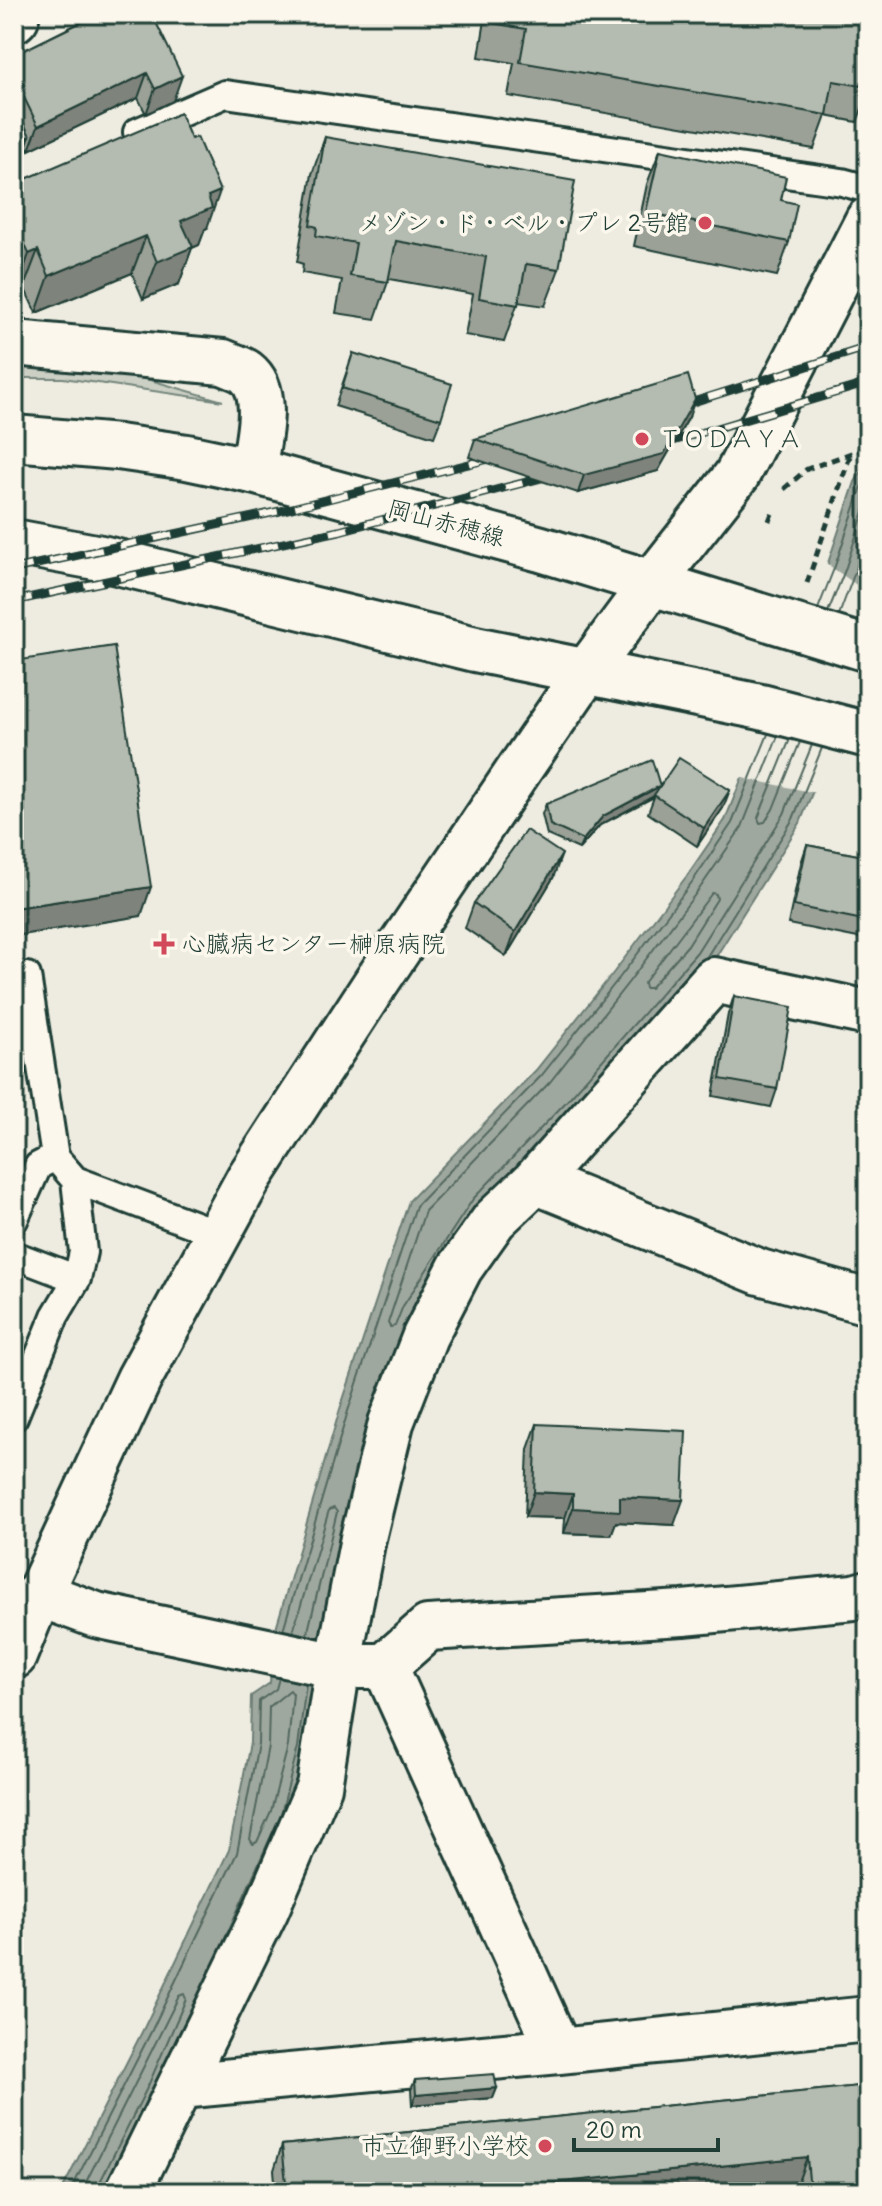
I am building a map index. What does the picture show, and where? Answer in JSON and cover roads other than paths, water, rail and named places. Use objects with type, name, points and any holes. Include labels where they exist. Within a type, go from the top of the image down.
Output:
[{"type":"street","points":[[14,1656],[39,1594],[139,1379],[249,1178],[375,984],[587,671],[737,475],[866,231]]},
{"type":"street","points":[[14,343],[223,362],[248,373],[262,396],[253,471]]},
{"type":"street","name":"岡山赤穂線","points":[[14,438],[131,449],[253,471],[515,541],[868,649]]},
{"type":"street","points":[[14,542],[101,558],[475,649],[761,707],[868,735]]},
{"type":"street","points":[[128,2192],[266,1910],[319,1786],[330,1665],[391,1423],[425,1336],[460,1268],[494,1220],[535,1181],[714,980],[868,1013]]},
{"type":"street","points":[[535,1181],[760,1272],[868,1302]]},
{"type":"street","points":[[39,1594],[96,1615],[330,1665],[385,1666],[428,1628],[683,1613],[854,1597],[868,1593]]},
{"type":"street","points":[[385,1666],[559,2051]]},
{"type":"street","points":[[180,2086],[868,2019]]},
{"type":"lane","points":[[114,142],[225,94],[842,182],[868,189]]},
{"type":"lane","points":[[14,978],[27,976],[55,1157],[75,1180],[219,1234]]},
{"type":"lane","points":[[14,1220],[38,1166],[55,1157]]},
{"type":"lane","points":[[14,1417],[55,1316],[77,1279],[83,1252],[75,1180]]},
{"type":"lane","points":[[14,1255],[77,1279]]},
{"type":"water","points":[[868,461],[868,655],[800,823],[712,963],[487,1211],[330,1620],[311,1693],[306,1749],[288,1817],[115,2192],[61,2192],[229,1850],[250,1743],[251,1696],[270,1683],[274,1635],[340,1409],[409,1201],[536,1070],[686,877],[725,820],[828,563],[855,482]]},
{"type":"railway","points":[[674,408],[868,347]]},
{"type":"railway","points":[[653,447],[868,383]]},
{"type":"railway","points":[[14,569],[280,511],[501,456]]},
{"type":"railway","points":[[14,601],[339,531],[557,474]]},
{"type":"place","name":"メゾン・ド・ベル・プレ 2号館","points":[[705,223]]},
{"type":"place","name":"ＴＯＤＡＹＡ","points":[[642,439]]},
{"type":"place","name":"心臓病センター榊原病院","points":[[164,944]]},
{"type":"place","name":"市立御野小学校","points":[[545,2146]]}]
